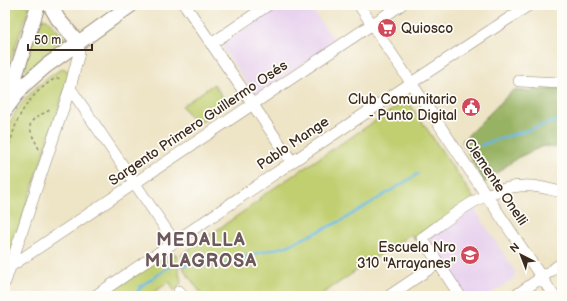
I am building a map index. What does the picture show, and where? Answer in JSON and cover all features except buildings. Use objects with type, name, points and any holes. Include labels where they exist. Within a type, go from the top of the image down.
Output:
[{"type":"main road","points":[[5,107],[38,5]]},
{"type":"main road","points":[[50,5],[58,19],[78,42]]},
{"type":"main road","points":[[5,110],[23,86],[46,66],[131,5]]},
{"type":"street","points":[[185,5],[292,162]]},
{"type":"street","points":[[211,44],[268,5]]},
{"type":"street","name":"Clemente Onelli","points":[[359,5],[554,296]]},
{"type":"street","name":"Sargento Primero Guillermo Osés","points":[[11,266],[401,5]]},
{"type":"street","name":"Pablo Mange","points":[[95,296],[174,241],[529,5]]},
{"type":"street","points":[[5,282],[66,84],[79,53],[78,42]]},
{"type":"street","points":[[519,82],[562,83]]},
{"type":"street","points":[[66,84],[174,241]]},
{"type":"street","points":[[460,296],[422,238],[486,194],[518,186],[531,186],[562,192]]},
{"type":"street","points":[[389,296],[438,263]]},
{"type":"street","points":[[515,296],[562,263]]},
{"type":"path","points":[[34,40],[59,47],[53,51]]},
{"type":"path","points":[[5,162],[18,118],[22,110],[33,96],[53,79],[61,78],[66,84]]},
{"type":"path","points":[[43,145],[40,152],[30,128],[31,123],[41,114],[56,107]]},
{"type":"shaded area","points":[[279,5],[309,5],[335,42],[256,96],[221,45]]},
{"type":"shaded area","name":"Escuela Nro 310 \"Arrayanes\"","points":[[473,207],[515,271],[514,278],[488,296],[463,296],[424,239]]},
{"type":"green space","points":[[5,5],[30,5],[5,76]]},
{"type":"green space","points":[[41,18],[47,19],[68,42],[31,70],[27,70],[24,67]]},
{"type":"green space","points":[[63,68],[68,71],[69,76],[5,271],[5,133],[17,109],[36,87]]},
{"type":"green space","points":[[214,84],[227,104],[196,125],[182,106]]},
{"type":"green space","points":[[562,88],[562,148],[543,146],[517,158],[484,183],[462,141],[513,90],[523,91]]},
{"type":"green space","points":[[404,102],[410,104],[475,200],[415,240],[411,234],[319,296],[203,296],[184,270],[182,254],[260,200],[259,198]]},
{"type":"green space","points":[[166,254],[176,254],[181,283],[174,291],[170,282],[155,291],[151,296],[104,296]]},
{"type":"waterway","points":[[481,145],[562,119]]},
{"type":"waterway","points":[[135,296],[141,286],[172,265],[221,265],[258,253],[287,246],[343,220],[418,174]]},
{"type":"place","name":"Quiosco","points":[[387,28]]},
{"type":"place","name":"Club Comunitario - Punto Digital","points":[[471,107]]},
{"type":"place","name":"Escuela Nro 310 \"Arrayanes\"","points":[[470,255]]},
{"type":"district","name":"MEDALLA MILAGROSA","points":[[201,250]]}]
